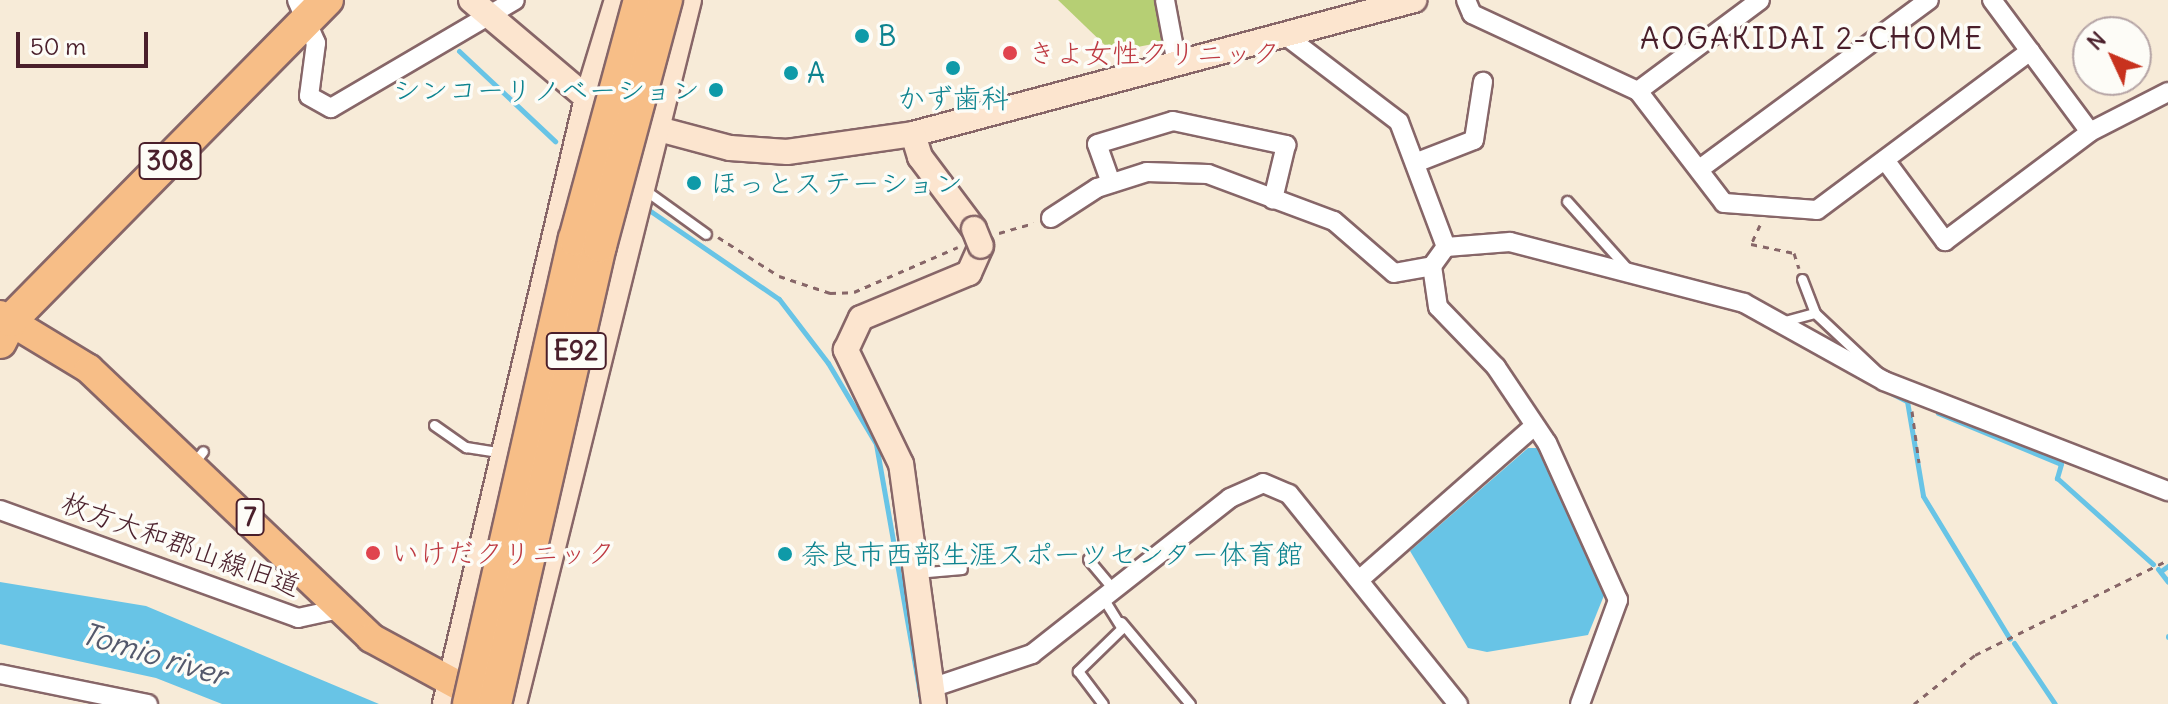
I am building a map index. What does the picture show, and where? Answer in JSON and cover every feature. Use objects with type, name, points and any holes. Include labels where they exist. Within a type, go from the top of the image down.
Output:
[{"type":"highway","name":"E92","points":[[452,698],[640,0]]},
{"type":"highway","name":"E92","points":[[494,704],[604,231],[666,0]]},
{"type":"highway","name":"308","points":[[4,325],[142,198],[311,6]]},
{"type":"main road","name":"7","points":[[4,325],[89,369],[198,457],[344,608],[404,661],[452,698],[494,704]]},
{"type":"street","points":[[471,0],[587,98],[651,127],[730,148],[787,152],[913,134],[1414,0]]},
{"type":"street","points":[[311,6],[316,43],[309,96],[331,108],[493,19],[515,0]]},
{"type":"street","points":[[452,698],[587,98],[617,0]]},
{"type":"street","points":[[514,704],[651,127],[689,0]]},
{"type":"street","points":[[1165,0],[1177,64]]},
{"type":"street","points":[[1466,0],[1472,14],[1638,91],[1701,168],[1724,203],[1817,210],[2030,51]]},
{"type":"street","points":[[1638,91],[1760,0]]},
{"type":"street","points":[[1701,168],[1929,0]]},
{"type":"street","points":[[1992,0],[2090,132]]},
{"type":"street","points":[[1285,35],[1399,122],[1446,247]]},
{"type":"street","points":[[1415,163],[1474,140],[1483,82]]},
{"type":"street","points":[[1885,160],[1945,241],[2090,132],[2168,92]]},
{"type":"street","points":[[1111,183],[1097,144],[1173,121],[1286,145],[1273,199]]},
{"type":"street","points":[[913,134],[920,157],[978,238],[969,273],[875,310],[847,341],[850,362],[901,464],[913,573],[932,696],[1011,666],[1230,498],[1263,483],[1289,494],[1458,704]]},
{"type":"street","points":[[1051,218],[1111,183],[1147,172],[1208,174],[1334,221],[1394,273],[1432,266],[1446,247],[1510,242],[1627,268],[1781,322],[1884,381],[2168,491]]},
{"type":"street","points":[[1432,266],[1438,307],[1496,367],[1534,426],[1618,600],[1580,704]]},
{"type":"street","points":[[1359,580],[1534,426]]},
{"type":"street","name":"枚方大和郡山線旧道","points":[[0,510],[298,618],[344,608]]},
{"type":"street","points":[[0,674],[148,704]]},
{"type":"lane","points":[[639,185],[706,234]]},
{"type":"lane","points":[[1567,201],[1627,268]]},
{"type":"lane","points":[[1802,279],[1815,313],[1884,381]]},
{"type":"lane","points":[[1781,322],[1815,313]]},
{"type":"lane","points":[[434,425],[466,447],[506,454]]},
{"type":"lane","points":[[1088,559],[1121,622],[1190,704]]},
{"type":"lane","points":[[913,573],[962,569]]},
{"type":"lane","points":[[1103,704],[1078,668],[1121,631],[1121,622]]},
{"type":"path","points":[[706,234],[791,282],[830,293],[854,292],[978,238],[1051,218]]},
{"type":"path","points":[[1759,229],[1751,244],[1794,253],[1802,279]]},
{"type":"path","points":[[1913,392],[1919,463]]},
{"type":"path","points":[[1914,704],[1975,655],[2168,560]]},
{"type":"green space","points":[[1058,0],[1160,0],[1163,42],[1112,52]]},
{"type":"water","points":[[1528,448],[1538,448],[1605,593],[1588,635],[1487,652],[1468,648],[1410,551]]},
{"type":"water","name":"Tomio river","points":[[0,582],[146,606],[379,704],[222,704],[156,678],[0,644]]},
{"type":"waterway","points":[[459,51],[555,141]]},
{"type":"waterway","points":[[646,208],[779,299],[828,363],[876,444],[922,704]]},
{"type":"waterway","points":[[1891,393],[1907,401],[1923,496],[2010,639]]},
{"type":"waterway","points":[[1938,413],[2061,464],[2057,478],[2153,564]]},
{"type":"waterway","points":[[2161,571],[2168,566]]},
{"type":"waterway","points":[[2158,569],[2168,582]]},
{"type":"waterway","points":[[2014,643],[2055,704]]},
{"type":"place","name":"B","points":[[862,36]]},
{"type":"place","name":"きよ女性クリニック","points":[[1010,53]]},
{"type":"place","name":"かず歯科","points":[[953,68]]},
{"type":"place","name":"A","points":[[791,73]]},
{"type":"place","name":"シンコーリノベーション","points":[[716,90]]},
{"type":"place","name":"ほっとステーション","points":[[694,183]]},
{"type":"place","name":"いけだクリニック","points":[[373,553]]},
{"type":"place","name":"奈良市西部生涯スポーツセンター体育館","points":[[785,554]]},
{"type":"district","name":"AOGAKIDAI 2-CHOME","points":[[1812,38]]}]
